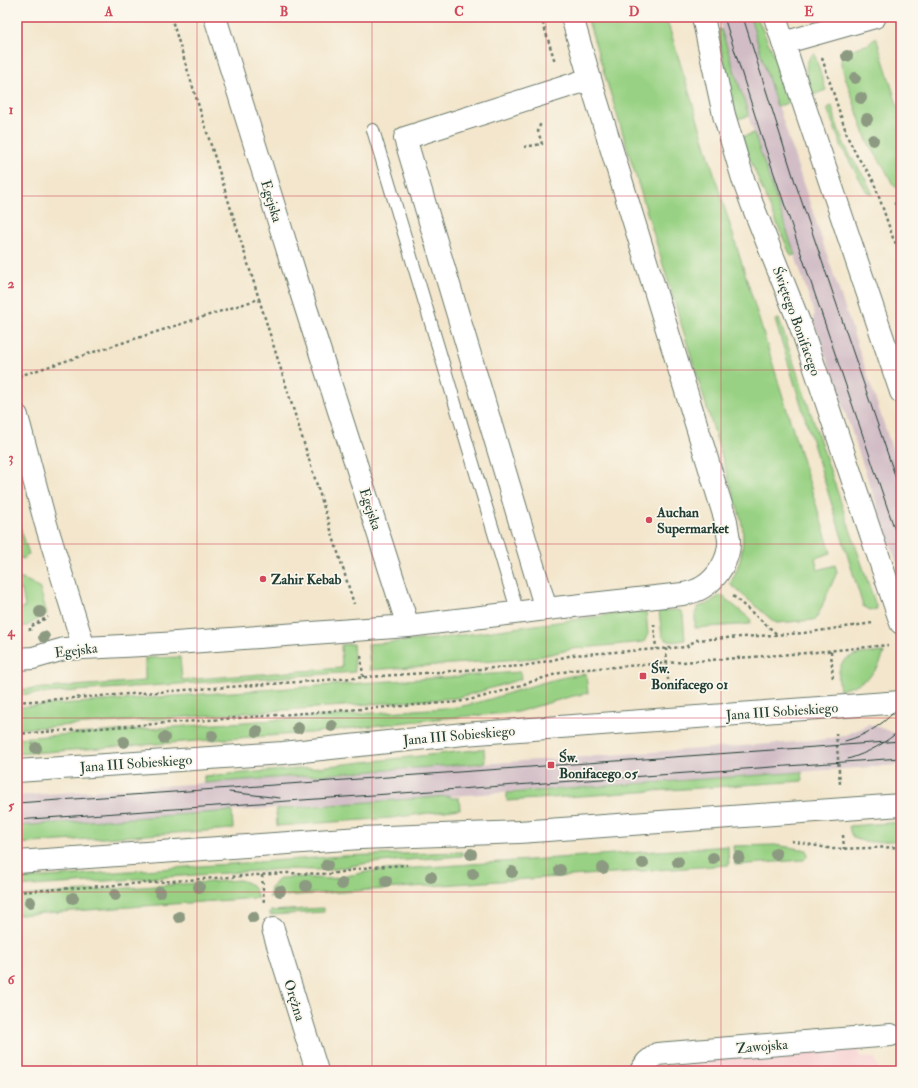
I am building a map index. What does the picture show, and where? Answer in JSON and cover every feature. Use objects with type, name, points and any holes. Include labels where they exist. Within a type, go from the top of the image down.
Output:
[{"type":"street","name":"Egejska","points":[[17,659],[33,658],[64,649],[162,644],[408,626],[297,280],[215,17]]},
{"type":"street","points":[[408,626],[683,594],[703,587],[714,579],[724,562],[729,541],[724,514],[572,17]]},
{"type":"street","name":"Świętego Bonifacego","points":[[702,17],[724,115],[744,182],[801,327],[901,623]]},
{"type":"street","points":[[775,17],[901,392]]},
{"type":"street","points":[[784,43],[875,17]]},
{"type":"street","points":[[546,609],[405,138],[590,79]]},
{"type":"street","points":[[17,416],[45,521],[84,648]]},
{"type":"street","name":"Jana III Sobieskiego","points":[[17,771],[290,752],[464,734],[901,702]]},
{"type":"street","points":[[17,862],[360,838],[518,832],[901,805]]},
{"type":"street","name":"Orężna","points":[[273,929],[317,1071]]},
{"type":"street","name":"Zawojska","points":[[641,1071],[657,1054],[891,1035]]},
{"type":"lane","points":[[373,130],[518,613]]},
{"type":"path","points":[[171,17],[356,610]]},
{"type":"path","points":[[541,17],[556,67]]},
{"type":"path","points":[[814,34],[848,138],[873,182],[893,238],[901,253]]},
{"type":"path","points":[[524,147],[542,144],[538,131],[542,120]]},
{"type":"path","points":[[894,204],[901,202]]},
{"type":"path","points":[[19,376],[258,299]]},
{"type":"path","points":[[731,594],[778,635]]},
{"type":"path","points":[[654,619],[656,649]]},
{"type":"path","points":[[17,702],[522,666],[573,655],[686,647],[696,640],[804,633],[878,622]]},
{"type":"path","points":[[17,734],[457,702],[478,698],[546,676],[572,670],[831,651],[888,645]]},
{"type":"path","points":[[666,648],[668,680]]},
{"type":"path","points":[[360,650],[363,678]]},
{"type":"path","points":[[831,651],[833,686]]},
{"type":"path","points":[[836,729],[839,781]]},
{"type":"path","points":[[789,840],[833,849],[901,847]]},
{"type":"path","points":[[17,892],[286,873],[330,874],[370,867],[410,864]]},
{"type":"shaded area","points":[[718,17],[750,17],[801,177],[901,475],[901,575],[816,328],[813,316],[815,315],[741,95]]},
{"type":"shaded area","points":[[869,724],[892,732],[901,740],[901,762],[899,765],[17,826],[17,796],[799,742],[843,736]]},
{"type":"shaded area","points":[[857,1048],[860,1057],[875,1058],[879,1071],[675,1071],[672,1060]]},
{"type":"green space","points":[[587,17],[666,17],[831,553],[815,558],[818,570],[835,565],[837,572],[816,619],[777,623],[730,584],[734,577],[742,553],[743,536],[741,519]]},
{"type":"green space","points":[[750,17],[757,17],[774,55],[790,102],[777,107]]},
{"type":"green space","points":[[721,29],[749,116],[737,119],[717,30]]},
{"type":"green space","points":[[876,37],[901,117],[901,188],[893,185],[885,169],[867,141],[841,65],[841,59],[845,51],[869,44]]},
{"type":"green space","points":[[814,53],[826,90],[813,95],[807,79],[806,68],[807,63]]},
{"type":"green space","points":[[832,106],[838,129],[845,146],[868,183],[873,195],[867,192],[842,148],[827,108]]},
{"type":"green space","points":[[754,133],[795,255],[791,256],[759,182],[742,137]]},
{"type":"green space","points":[[779,319],[877,609],[870,610],[863,606],[775,320]]},
{"type":"green space","points":[[18,521],[29,554],[23,559],[17,557]]},
{"type":"green space","points":[[17,577],[30,582],[40,589],[47,614],[27,626],[17,626],[17,609],[25,607],[22,590],[17,591]]},
{"type":"green space","points":[[721,595],[751,620],[750,624],[695,628],[695,614],[698,607],[707,604]]},
{"type":"green space","points":[[678,610],[682,612],[683,615],[685,640],[670,641],[664,639],[662,636],[659,611]]},
{"type":"green space","points":[[630,612],[646,612],[648,634],[644,642],[572,649],[534,658],[370,670],[368,644],[434,639]]},
{"type":"green space","points":[[353,644],[355,672],[17,695],[17,690],[145,681],[145,658],[180,657],[182,680],[342,668],[341,645]]},
{"type":"green space","points":[[884,652],[878,667],[868,677],[862,682],[840,690],[839,671],[845,660],[857,655]]},
{"type":"green space","points":[[520,672],[521,679],[456,698],[17,729],[17,707]]},
{"type":"green space","points":[[586,674],[588,693],[517,712],[435,719],[309,733],[17,754],[17,738],[458,707],[553,680]]},
{"type":"green space","points":[[484,749],[485,763],[204,783],[204,776],[309,768]]},
{"type":"green space","points":[[802,772],[803,781],[507,801],[507,793]]},
{"type":"green space","points":[[450,796],[451,798],[459,798],[460,809],[391,818],[277,826],[276,809]]},
{"type":"green space","points":[[232,811],[233,829],[17,844],[17,826]]},
{"type":"green space","points":[[901,822],[901,840],[883,842],[869,842],[857,839],[852,836],[849,826]]},
{"type":"green space","points":[[775,845],[807,850],[808,856],[804,860],[735,865],[733,846]]},
{"type":"green space","points":[[728,846],[729,865],[269,897],[271,888],[276,881],[282,878],[295,877],[331,879],[372,871]]},
{"type":"green space","points":[[462,852],[462,856],[368,863],[335,869],[286,869],[17,887],[17,879],[342,856]]},
{"type":"green space","points":[[239,880],[252,886],[258,898],[17,915],[17,896]]},
{"type":"green space","points":[[324,908],[324,912],[270,915],[270,911]]},
{"type":"tram line","points":[[724,17],[765,147],[901,548]]},
{"type":"tram line","points":[[743,17],[794,179],[901,493]]},
{"type":"tram line","points":[[845,741],[876,727],[890,717],[901,704]]},
{"type":"tram line","points":[[848,759],[863,754],[876,747],[901,729]]},
{"type":"tram line","points":[[17,803],[901,741]]},
{"type":"tram line","points":[[17,820],[901,758]]},
{"type":"tram line","points":[[229,792],[280,798]]},
{"type":"place","name":"Auchan Supermarket","points":[[649,520]]},
{"type":"place","name":"Zahir Kebab","points":[[263,579]]},
{"type":"place","name":"Św. Bonifacego 01","points":[[643,676]]},
{"type":"place","name":"Św. Bonifacego 05","points":[[551,765]]}]
